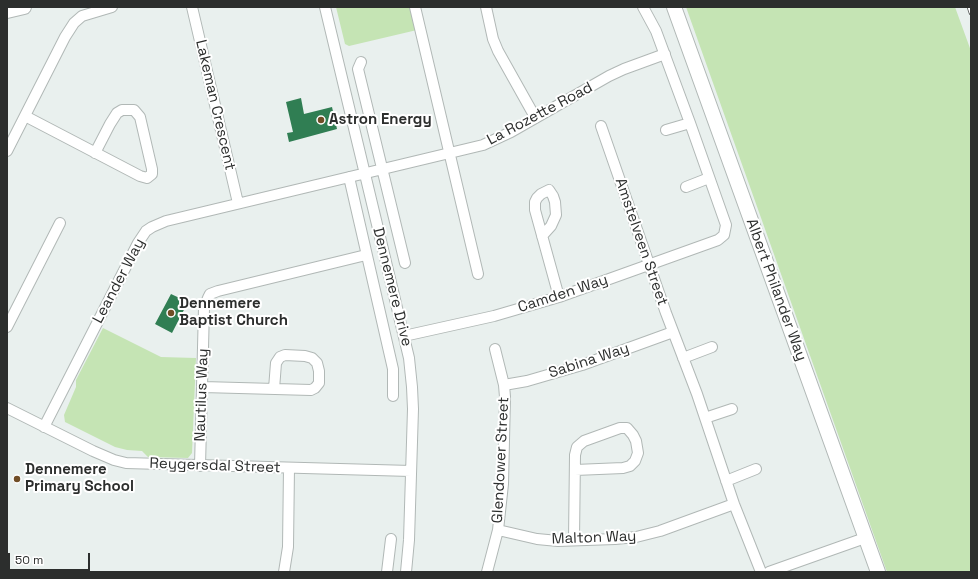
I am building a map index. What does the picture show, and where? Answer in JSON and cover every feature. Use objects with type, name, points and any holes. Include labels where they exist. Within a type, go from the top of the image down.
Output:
[{"type":"street","points":[[7,11],[24,7]]},
{"type":"street","points":[[7,151],[65,37],[74,23],[82,16],[112,7]]},
{"type":"street","name":"Lakeman Crescent","points":[[192,7],[238,203]]},
{"type":"street","name":"Dennemere Drive","points":[[325,7],[410,358],[412,387],[411,471],[409,540],[406,572]]},
{"type":"street","points":[[415,7],[478,274]]},
{"type":"street","points":[[486,7],[498,51],[535,117]]},
{"type":"street","points":[[643,7],[656,31],[665,54],[709,178],[686,187]]},
{"type":"street","name":"Albert Philander Way","points":[[674,7],[878,572]]},
{"type":"street","name":"La Rozette Road","points":[[365,173],[483,145],[511,132],[535,117],[614,74],[665,54]]},
{"type":"street","points":[[362,62],[358,69],[405,263]]},
{"type":"street","points":[[25,116],[95,153],[143,177],[149,177],[152,174],[140,117],[134,110],[122,110],[117,113],[95,153]]},
{"type":"street","points":[[666,130],[690,123]]},
{"type":"street","name":"Amstelveen Street","points":[[601,126],[649,266],[706,418],[734,504],[760,572]]},
{"type":"street","name":"Leander Way","points":[[44,426],[142,236],[152,227],[159,223],[365,173]]},
{"type":"street","points":[[349,177],[393,369],[393,396]]},
{"type":"street","name":"Camden Way","points":[[404,336],[494,316],[559,297],[718,240],[726,232],[726,225],[709,178]]},
{"type":"street","points":[[7,327],[60,223]]},
{"type":"street","points":[[542,236],[559,297]]},
{"type":"street","name":"Nautilus Way","points":[[200,466],[204,308],[210,294],[218,290],[366,255]]},
{"type":"street","name":"Sabina Way","points":[[504,385],[582,365],[673,332]]},
{"type":"street","points":[[683,358],[712,347]]},
{"type":"street","name":"Glendower Street","points":[[487,572],[498,530],[503,484],[505,410],[504,385],[495,349]]},
{"type":"street","points":[[202,387],[308,390],[315,388],[320,381],[319,371],[315,361],[305,356],[285,355],[280,357],[276,363],[274,389]]},
{"type":"street","name":"Reygersdal Street","points":[[7,408],[93,451],[114,460],[126,463],[149,465],[411,471]]},
{"type":"street","points":[[706,418],[732,409]]},
{"type":"street","points":[[574,540],[575,470],[576,450],[579,444],[624,427],[630,430],[636,440],[638,453],[635,461],[630,466],[623,468],[575,470]]},
{"type":"street","points":[[284,572],[287,557],[289,468]]},
{"type":"street","points":[[726,481],[756,469]]},
{"type":"street","name":"Malton Way","points":[[498,530],[547,540],[614,539],[647,535],[734,504]]},
{"type":"street","points":[[769,572],[865,538]]},
{"type":"street","points":[[387,572],[391,539]]},
{"type":"green space","points":[[336,7],[411,7],[417,30],[349,46],[345,44]]},
{"type":"green space","points":[[686,7],[955,7],[971,51],[971,572],[887,572]]},
{"type":"green space","points":[[103,328],[161,357],[196,358],[192,453],[188,458],[148,457],[142,451],[127,450],[115,447],[65,422],[64,415],[76,387],[76,380]]},
{"type":"building","points":[[301,98],[304,114],[332,107],[337,129],[289,142],[287,133],[293,132],[286,102]]},
{"type":"building","name":"Dennemere Baptist Church","points":[[171,294],[188,302],[172,333],[155,324]]},
{"type":"railway","points":[[969,7],[971,13]]},
{"type":"place","name":"Astron Energy","points":[[321,120]]},
{"type":"place","name":"Dennemere Baptist Church","points":[[171,313]]},
{"type":"place","name":"Dennemere Primary School","points":[[17,479]]}]
